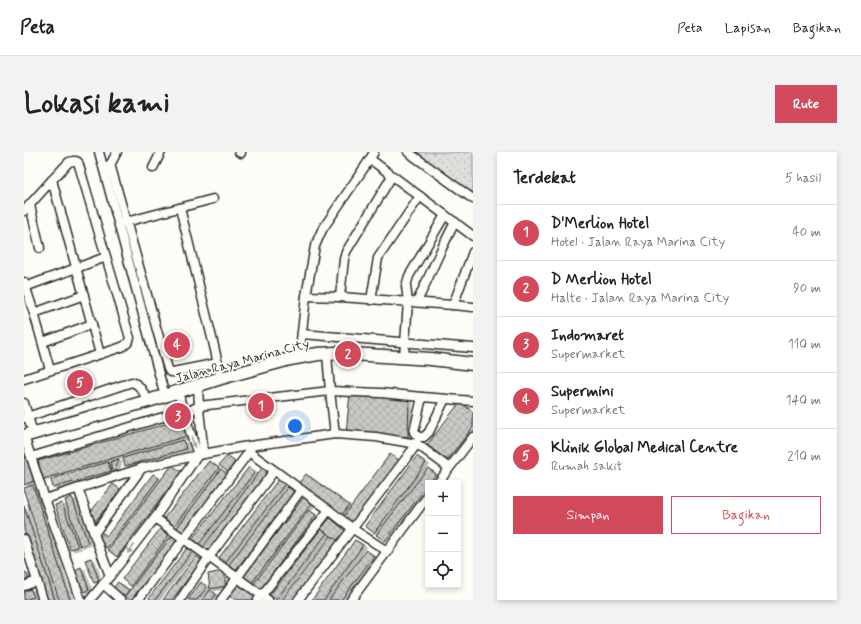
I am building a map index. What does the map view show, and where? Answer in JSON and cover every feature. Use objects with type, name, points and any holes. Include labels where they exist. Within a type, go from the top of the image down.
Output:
[{"type":"main road","name":"Jalan Raya Marina City","points":[[28,435],[165,396],[221,378],[318,354],[336,353],[404,357],[473,364]]},
{"type":"street","points":[[100,152],[168,369],[170,372],[173,372],[218,363]]},
{"type":"street","points":[[106,173],[117,152]]},
{"type":"street","points":[[153,168],[161,152]]},
{"type":"street","points":[[408,152],[473,199]]},
{"type":"street","points":[[299,358],[306,296],[316,246],[322,230],[372,156],[392,176],[473,236]]},
{"type":"street","points":[[24,379],[100,354],[127,344],[130,341],[78,162],[76,161],[69,162],[27,208],[40,248]]},
{"type":"street","points":[[110,164],[165,396]]},
{"type":"street","points":[[340,297],[346,252],[392,176]]},
{"type":"street","points":[[52,180],[100,354]]},
{"type":"street","points":[[371,300],[378,258],[420,196]]},
{"type":"street","points":[[123,222],[213,199]]},
{"type":"street","points":[[180,208],[221,378]]},
{"type":"street","points":[[404,357],[408,302],[406,286],[409,276],[445,215]]},
{"type":"street","points":[[418,302],[455,222]]},
{"type":"street","points":[[453,305],[473,252]]},
{"type":"street","points":[[50,370],[25,285],[106,257]]},
{"type":"street","points":[[34,313],[84,294]]},
{"type":"street","points":[[306,296],[418,302],[473,307]]},
{"type":"street","points":[[43,342],[92,324]]},
{"type":"street","points":[[302,334],[473,348]]},
{"type":"street","points":[[327,354],[335,434]]},
{"type":"street","points":[[26,418],[132,382],[140,387],[148,401]]},
{"type":"street","points":[[90,600],[155,518],[201,455],[198,385]]},
{"type":"street","points":[[178,391],[183,411],[201,455]]},
{"type":"street","points":[[31,457],[183,411],[191,410],[199,406],[330,391],[381,393],[473,402]]},
{"type":"street","points":[[422,398],[414,432],[418,437],[424,437],[429,432],[445,399]]},
{"type":"street","points":[[24,404],[31,457],[80,600]]},
{"type":"street","points":[[44,498],[142,468],[201,455],[250,449],[335,434],[376,437],[417,444],[449,468]]},
{"type":"street","points":[[440,480],[473,438]]},
{"type":"street","points":[[298,600],[417,444]]},
{"type":"street","points":[[250,449],[274,471],[387,551]]},
{"type":"street","points":[[138,600],[250,449]]},
{"type":"street","points":[[94,534],[142,468]]},
{"type":"street","points":[[180,600],[209,557],[274,471]]},
{"type":"street","points":[[78,488],[110,576]]},
{"type":"street","points":[[221,600],[301,490]]},
{"type":"street","points":[[350,600],[425,500]]},
{"type":"street","points":[[155,518],[263,598],[329,510]]},
{"type":"street","points":[[24,539],[26,552],[43,600]]},
{"type":"street","points":[[24,586],[37,580]]},
{"type":"street","points":[[103,584],[121,600]]},
{"type":"shaded area","points":[[413,152],[473,152],[473,195]]},
{"type":"building","points":[[179,339],[182,348],[174,351],[171,341]]},
{"type":"building","points":[[82,372],[88,390],[78,392],[72,376]]},
{"type":"building","points":[[350,393],[409,397],[408,437],[346,433]]},
{"type":"building","points":[[256,401],[265,401],[266,413],[256,414]]},
{"type":"building","points":[[460,402],[473,412],[473,427],[447,460],[427,445]]},
{"type":"building","points":[[182,419],[187,436],[43,479],[38,461]]},
{"type":"building","points":[[183,440],[186,449],[125,466],[123,458]]},
{"type":"building","points":[[390,454],[400,461],[354,523],[344,516]]},
{"type":"building","points":[[227,456],[235,462],[228,472],[219,465]]},
{"type":"building","points":[[417,456],[426,463],[374,533],[365,526]]},
{"type":"building","points":[[24,457],[26,457],[34,481],[24,485]]},
{"type":"building","points":[[119,459],[113,475],[110,462]]},
{"type":"building","points":[[209,461],[219,468],[174,526],[164,518]]},
{"type":"building","points":[[108,462],[111,471],[53,488],[51,479]]},
{"type":"building","points":[[172,465],[181,472],[117,557],[108,550]]},
{"type":"building","points":[[249,467],[255,472],[199,544],[192,539]]},
{"type":"building","points":[[262,468],[269,473],[210,552],[203,547]]},
{"type":"building","points":[[428,468],[436,474],[431,480],[425,480],[425,489],[385,541],[376,535]]},
{"type":"building","points":[[221,469],[228,475],[184,534],[177,528]]},
{"type":"building","points":[[153,474],[159,478],[107,548],[97,541],[103,533],[107,536]]},
{"type":"building","points":[[306,474],[349,505],[342,515],[298,484]]},
{"type":"building","points":[[278,480],[285,484],[224,564],[218,559]]},
{"type":"building","points":[[113,484],[121,490],[95,521],[88,515]]},
{"type":"building","points":[[33,485],[70,600],[59,600],[24,491],[24,488]]},
{"type":"building","points":[[288,487],[295,492],[235,571],[228,566]]},
{"type":"building","points":[[72,497],[88,543],[80,546],[65,500]]},
{"type":"building","points":[[304,497],[312,503],[251,584],[243,577]]},
{"type":"building","points":[[62,503],[78,547],[70,549],[55,505]]},
{"type":"building","points":[[24,506],[55,600],[47,600],[24,530]]},
{"type":"building","points":[[309,510],[316,515],[260,590],[253,585]]},
{"type":"building","points":[[330,518],[346,531],[338,541],[321,529]]},
{"type":"building","points":[[160,529],[169,535],[131,586],[122,579]]},
{"type":"building","points":[[321,529],[327,533],[276,600],[270,595]]},
{"type":"building","points":[[331,536],[338,541],[293,600],[282,600]]},
{"type":"building","points":[[170,538],[176,542],[130,600],[125,596]]},
{"type":"building","points":[[355,540],[363,545],[324,600],[312,600]]},
{"type":"building","points":[[187,548],[192,552],[155,600],[151,600],[149,598]]},
{"type":"building","points":[[366,550],[374,556],[341,600],[329,600]]},
{"type":"building","points":[[196,556],[202,560],[172,600],[163,600]]},
{"type":"building","points":[[91,558],[99,581],[94,583],[85,560]]},
{"type":"building","points":[[81,567],[89,590],[83,592],[75,570]]},
{"type":"building","points":[[223,571],[226,586],[210,589],[208,574]]},
{"type":"building","points":[[26,572],[29,580],[24,582],[24,573]]},
{"type":"building","points":[[118,582],[129,590],[123,598],[112,590]]},
{"type":"building","points":[[201,582],[207,587],[197,600],[188,600]]},
{"type":"building","points":[[237,584],[256,597],[254,600],[236,600],[229,596]]},
{"type":"building","points":[[30,588],[34,597],[24,600],[24,591]]},
{"type":"building","points":[[210,590],[216,594],[212,600],[203,600]]},
{"type":"place","name":"Supermini","points":[[177,345]]},
{"type":"place","name":"D Merlion Hotel","points":[[348,354]]},
{"type":"place","name":"Klinik Global Medical Centre","points":[[80,383]]},
{"type":"place","name":"D'Merlion Hotel","points":[[261,406]]},
{"type":"place","name":"Indomaret","points":[[178,416]]}]
